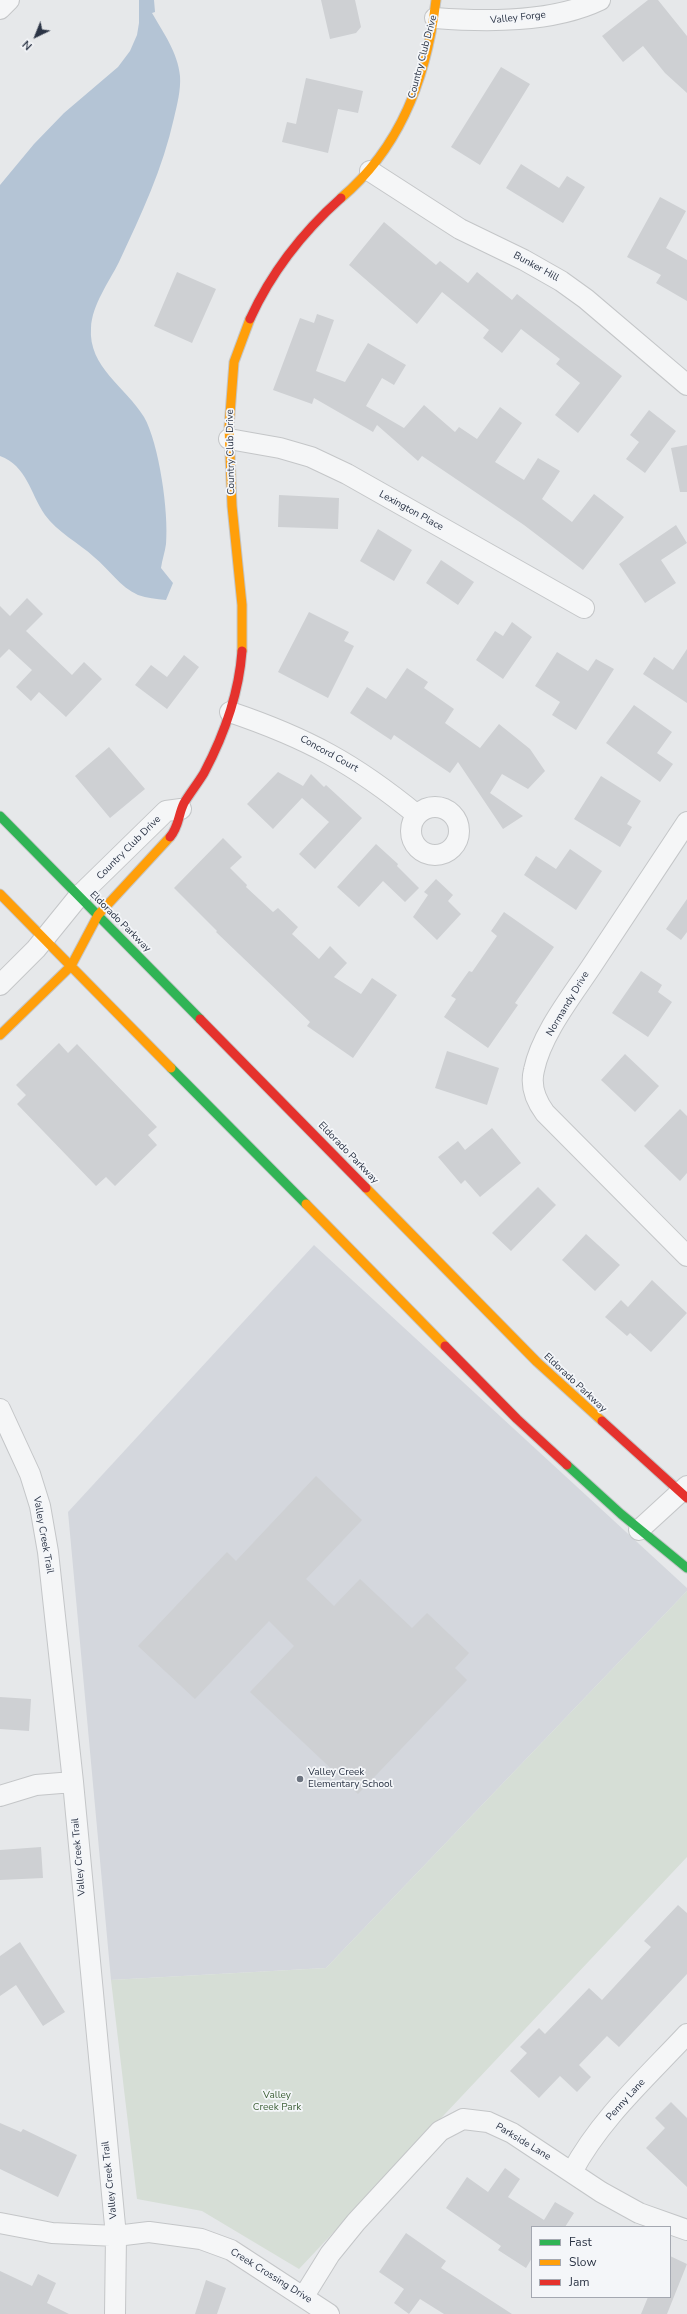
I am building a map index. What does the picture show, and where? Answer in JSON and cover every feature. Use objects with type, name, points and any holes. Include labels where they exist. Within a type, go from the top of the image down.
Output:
[{"type":"main road","name":"Country Club Drive","points":[[0,1035],[71,966],[98,915],[174,833],[178,827],[181,809],[203,774],[230,712],[239,681],[243,630],[242,590],[233,519],[229,439],[231,384],[236,356],[247,329],[270,284],[302,239],[325,213],[370,171],[385,152],[411,103],[420,76],[435,9]]},
{"type":"main road","name":"Eldorado Parkway","points":[[0,816],[537,1362],[684,1492]]},
{"type":"main road","points":[[0,894],[517,1419],[639,1530],[687,1568]]},
{"type":"street","points":[[0,9],[9,0]]},
{"type":"street","name":"Valley Forge","points":[[435,9],[470,21],[528,19],[555,14],[600,0]]},
{"type":"street","name":"Bunker Hill","points":[[370,171],[460,229],[524,260],[561,281],[586,299],[687,385]]},
{"type":"street","name":"Lexington Place","points":[[229,439],[280,448],[311,457],[347,474],[584,608]]},
{"type":"street","name":"Concord Court","points":[[230,712],[297,737],[342,760],[376,782],[417,815]]},
{"type":"street","name":"Country Club Drive","points":[[0,985],[45,939],[79,896],[166,811],[181,809]]},
{"type":"street","name":"Normandy Drive","points":[[687,822],[562,1011],[543,1046],[534,1071],[533,1085],[536,1096],[545,1113],[687,1256]]},
{"type":"street","name":"Valley Creek Trail","points":[[0,1409],[24,1459],[35,1489],[48,1552],[73,1782],[116,2236],[115,2314]]},
{"type":"street","points":[[639,1530],[684,1492]]},
{"type":"street","points":[[0,1796],[36,1785],[73,1782]]},
{"type":"street","name":"Penny Lane","points":[[572,2172],[585,2147],[616,2110],[687,2034]]},
{"type":"street","name":"Parkside Lane","points":[[304,2296],[330,2254],[356,2222],[440,2131],[463,2120],[488,2122],[494,2124],[512,2133],[601,2192],[639,2213],[687,2230]]},
{"type":"street","name":"Creek Crossing Drive","points":[[0,2223],[52,2233],[116,2236],[148,2232],[201,2239],[231,2250],[304,2296],[329,2314]]},
{"type":"shaded area","name":"Valley Creek Elementary School","points":[[314,1245],[687,1588],[687,1591],[326,1968],[111,1980],[68,1512]]},
{"type":"green space","name":"Valley Creek Park","points":[[687,1591],[687,1857],[299,2269],[202,2211],[137,2199],[111,1980],[326,1968]]},
{"type":"water","points":[[139,0],[154,0],[155,12],[152,13],[173,51],[179,67],[179,92],[169,137],[158,173],[119,262],[94,311],[91,328],[95,354],[110,376],[144,417],[154,443],[162,479],[167,531],[161,568],[173,583],[166,600],[138,595],[120,583],[88,552],[50,521],[40,507],[22,473],[16,466],[0,456],[0,185],[34,144],[64,113],[118,67],[130,51],[137,35],[139,23]]},
{"type":"building","points":[[321,0],[355,0],[361,27],[356,33],[330,39]]},
{"type":"building","points":[[648,0],[658,0],[687,36],[687,93],[665,73],[643,46],[623,62],[602,36]]},
{"type":"building","points":[[501,67],[530,84],[480,165],[451,147]]},
{"type":"building","points":[[306,78],[363,91],[358,113],[338,109],[328,153],[282,142],[287,122],[296,124]]},
{"type":"building","points":[[521,164],[559,188],[567,176],[585,187],[563,223],[506,188]]},
{"type":"building","points":[[660,197],[686,211],[666,248],[687,260],[687,301],[656,283],[661,275],[627,257]]},
{"type":"building","points":[[384,222],[436,265],[440,261],[468,283],[477,272],[512,300],[517,294],[622,376],[578,433],[555,415],[580,383],[556,364],[560,359],[521,329],[502,353],[483,338],[489,330],[442,292],[417,324],[349,265]]},
{"type":"building","points":[[177,272],[216,289],[192,343],[154,326]]},
{"type":"building","points":[[317,314],[334,320],[316,371],[345,382],[368,343],[406,365],[394,385],[382,378],[366,406],[404,428],[424,405],[455,432],[459,427],[477,439],[500,407],[522,423],[495,462],[524,480],[538,458],[560,471],[542,499],[572,522],[594,494],[624,517],[583,570],[524,525],[422,456],[418,461],[377,425],[373,432],[314,398],[312,404],[273,390],[300,318],[314,323]]},
{"type":"building","points":[[649,410],[676,431],[645,473],[626,459],[639,442],[630,435]]},
{"type":"building","points":[[687,445],[687,492],[680,492],[671,448]]},
{"type":"building","points":[[279,495],[339,498],[338,529],[278,527]]},
{"type":"building","points":[[676,525],[687,543],[661,560],[676,583],[645,603],[619,564]]},
{"type":"building","points":[[378,529],[412,550],[394,581],[360,561]]},
{"type":"building","points":[[441,560],[474,582],[458,605],[426,583]]},
{"type":"building","points":[[27,598],[43,614],[26,631],[72,675],[84,662],[102,679],[66,717],[39,692],[31,701],[16,687],[32,670],[9,649],[0,658],[0,606],[10,616]]},
{"type":"building","points":[[309,612],[349,632],[344,641],[354,646],[328,698],[278,672]]},
{"type":"building","points":[[512,622],[532,637],[503,679],[476,660],[495,631],[503,636]]},
{"type":"building","points":[[687,649],[687,703],[643,674],[654,657],[673,670]]},
{"type":"building","points":[[557,652],[588,671],[596,659],[614,669],[576,730],[552,715],[560,702],[535,686]]},
{"type":"building","points":[[184,655],[199,667],[167,709],[135,685],[151,665],[167,677]]},
{"type":"building","points":[[407,668],[428,682],[424,688],[454,709],[445,723],[480,748],[499,724],[530,749],[545,771],[528,789],[502,774],[490,793],[523,816],[503,829],[458,762],[450,773],[394,735],[391,740],[350,713],[367,687],[386,699]]},
{"type":"building","points":[[634,705],[672,732],[657,753],[673,764],[660,782],[606,743]]},
{"type":"building","points":[[109,747],[145,789],[110,818],[75,776]]},
{"type":"building","points":[[278,772],[303,786],[311,774],[324,787],[326,785],[362,818],[315,869],[299,854],[329,822],[302,798],[273,829],[247,804]]},
{"type":"building","points":[[601,776],[641,801],[627,824],[632,827],[620,847],[574,819]]},
{"type":"building","points":[[223,838],[242,857],[230,868],[247,885],[246,887],[273,912],[278,908],[298,927],[292,934],[319,959],[330,946],[347,963],[334,977],[361,994],[372,978],[397,995],[353,1058],[307,1026],[310,1022],[216,932],[217,931],[174,888]]},
{"type":"building","points":[[376,844],[398,864],[397,866],[419,888],[405,902],[383,881],[359,907],[337,887]]},
{"type":"building","points":[[570,849],[602,871],[576,910],[524,875],[536,856],[556,869]]},
{"type":"building","points":[[436,879],[453,895],[448,901],[461,914],[437,940],[413,917],[428,895],[424,892]]},
{"type":"building","points":[[687,899],[687,932],[681,940],[666,929]]},
{"type":"building","points":[[504,912],[554,947],[515,1003],[518,1005],[488,1048],[444,1017],[456,999],[451,996],[469,971],[472,972],[497,936],[491,931]]},
{"type":"building","points":[[641,971],[662,985],[658,992],[672,1002],[648,1037],[612,1013]]},
{"type":"building","points":[[59,1043],[68,1053],[77,1044],[157,1127],[148,1135],[157,1145],[115,1186],[106,1177],[96,1186],[17,1104],[26,1095],[16,1085]]},
{"type":"building","points":[[447,1051],[499,1068],[487,1105],[435,1088]]},
{"type":"building","points":[[625,1054],[659,1086],[635,1112],[601,1080]]},
{"type":"building","points":[[680,1109],[687,1116],[687,1173],[680,1181],[644,1146]]},
{"type":"building","points":[[492,1128],[521,1163],[480,1197],[465,1180],[461,1184],[438,1157],[458,1141],[465,1150]]},
{"type":"building","points":[[538,1187],[556,1205],[511,1251],[492,1233]]},
{"type":"building","points":[[586,1234],[620,1265],[595,1291],[562,1260]]},
{"type":"building","points":[[652,1280],[687,1313],[651,1352],[630,1333],[627,1336],[605,1317],[621,1300],[628,1307]]},
{"type":"building","points":[[316,1476],[362,1520],[306,1579],[334,1606],[360,1579],[412,1628],[427,1613],[469,1653],[455,1668],[467,1680],[358,1794],[250,1692],[294,1646],[269,1621],[195,1699],[138,1646],[227,1552],[236,1561]]},
{"type":"building","points":[[0,1697],[31,1699],[29,1731],[0,1729]]},
{"type":"building","points":[[41,1847],[43,1878],[0,1880],[0,1850]]},
{"type":"building","points":[[678,1905],[687,1913],[687,1974],[619,2047],[607,2036],[579,2065],[591,2077],[577,2092],[560,2076],[539,2098],[510,2071],[527,2053],[520,2047],[539,2028],[545,2034],[589,1988],[602,2000],[651,1947],[644,1941]]},
{"type":"building","points":[[20,1942],[65,2012],[43,2026],[16,1985],[0,1996],[0,1956]]},
{"type":"building","points":[[671,2102],[687,2118],[687,2187],[646,2148],[665,2128],[655,2118]]},
{"type":"building","points":[[0,2123],[21,2132],[23,2129],[77,2155],[58,2197],[0,2169]]},
{"type":"building","points":[[505,2168],[520,2179],[508,2197],[544,2220],[555,2202],[574,2213],[566,2226],[531,2226],[531,2260],[526,2268],[498,2250],[501,2246],[446,2208],[467,2177],[488,2192]]},
{"type":"building","points":[[406,2233],[446,2261],[441,2268],[512,2314],[444,2314],[420,2299],[409,2314],[394,2303],[404,2289],[379,2272]]},
{"type":"building","points":[[671,2256],[687,2264],[667,2314],[641,2314],[648,2298],[671,2298]]},
{"type":"building","points":[[0,2271],[32,2286],[38,2274],[56,2283],[47,2303],[69,2314],[0,2314]]},
{"type":"building","points":[[206,2280],[226,2288],[217,2314],[195,2314]]},
{"type":"traffic: fast","points":[[0,816],[200,1019]]},
{"type":"traffic: fast","points":[[171,1068],[306,1204]]},
{"type":"traffic: fast","points":[[567,1465],[621,1514],[687,1568]]},
{"type":"traffic: slow","points":[[341,198],[362,178],[380,156],[408,109],[426,56],[436,0]]},
{"type":"traffic: slow","points":[[242,651],[242,605],[232,506],[229,427],[234,362],[250,319]]},
{"type":"traffic: slow","points":[[0,1035],[71,966],[98,915],[170,837]]},
{"type":"traffic: slow","points":[[0,894],[171,1068]]},
{"type":"traffic: slow","points":[[366,1188],[537,1362],[602,1421]]},
{"type":"traffic: slow","points":[[306,1204],[445,1346]]},
{"type":"traffic: jam","points":[[250,319],[258,302],[278,269],[314,224],[341,198]]},
{"type":"traffic: jam","points":[[170,837],[177,825],[182,807],[204,773],[224,729],[238,682],[242,651]]},
{"type":"traffic: jam","points":[[200,1019],[366,1188]]},
{"type":"traffic: jam","points":[[445,1346],[517,1419],[567,1465]]},
{"type":"traffic: jam","points":[[602,1421],[687,1498]]},
{"type":"place","name":"Valley Creek Elementary School","points":[[300,1779]]}]
